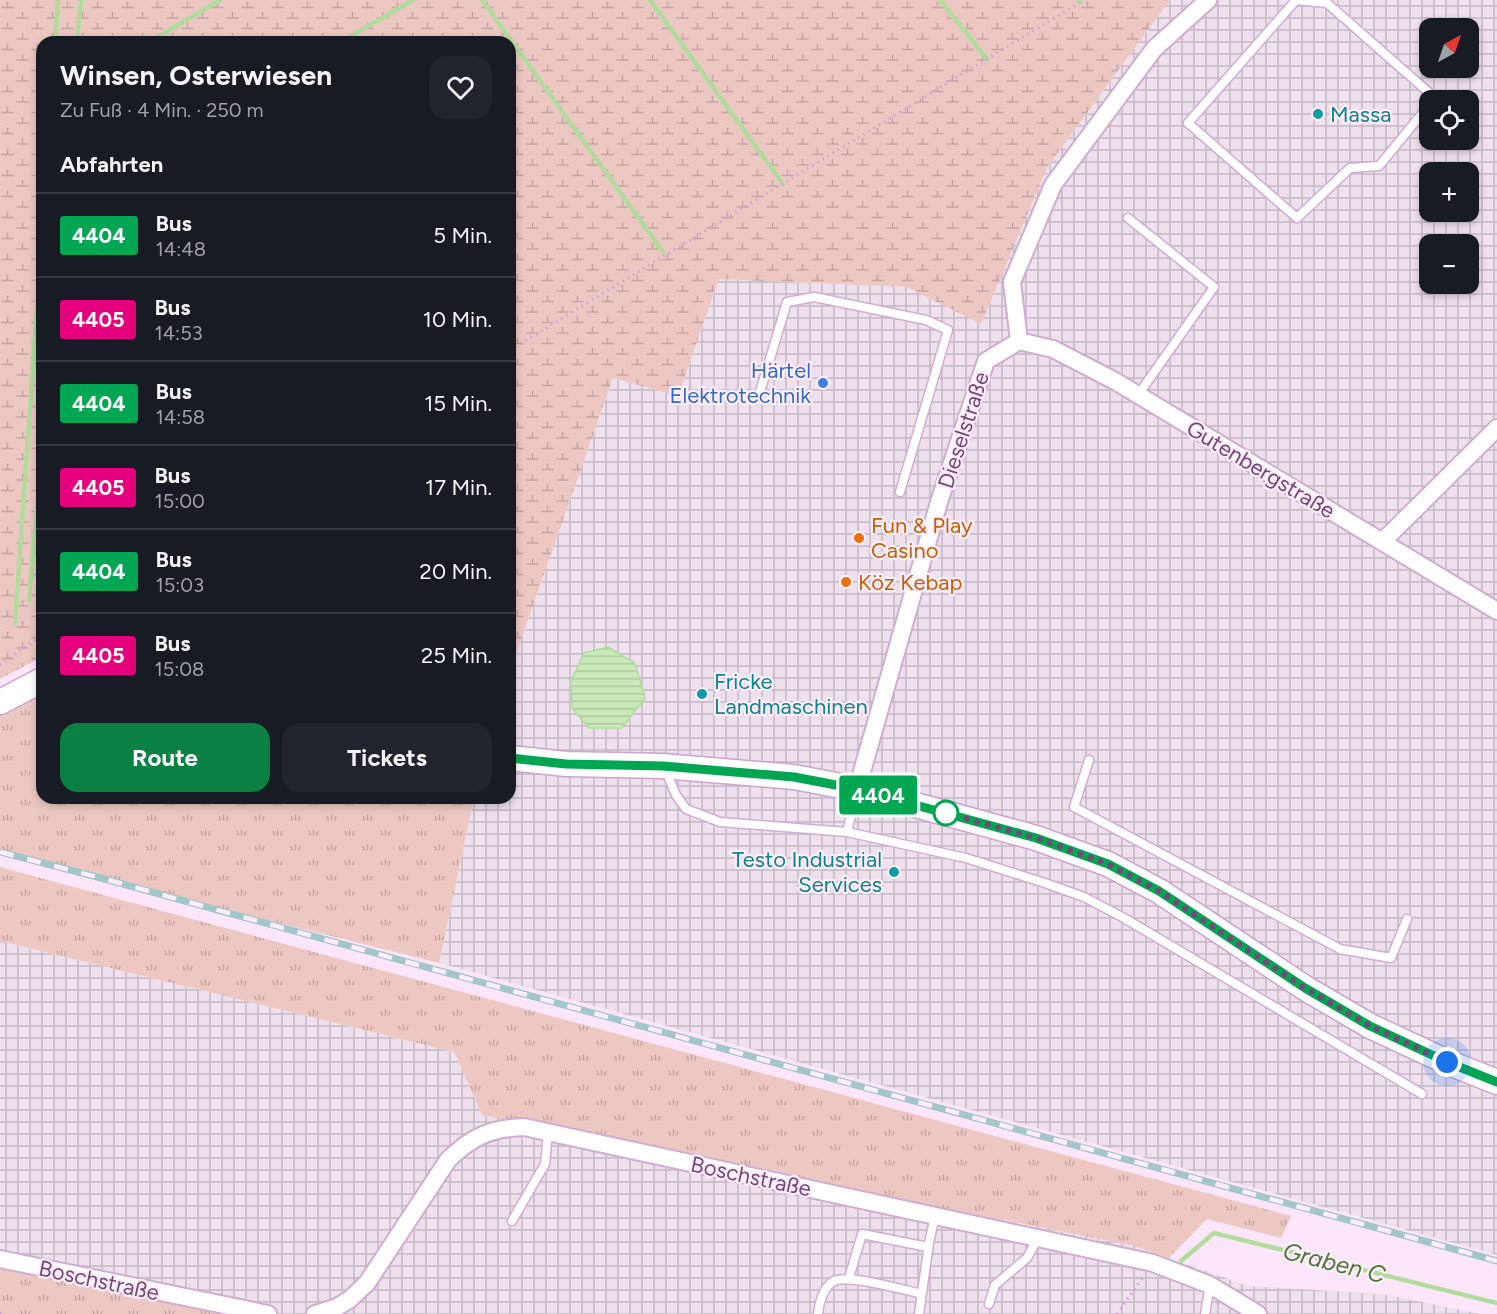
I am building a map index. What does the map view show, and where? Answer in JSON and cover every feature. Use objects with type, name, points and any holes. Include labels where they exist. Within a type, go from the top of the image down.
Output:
[{"type":"main road","points":[[0,702],[36,683]]},
{"type":"main road","points":[[516,759],[566,764],[663,766],[794,777],[857,789],[1036,838],[1108,864],[1159,891],[1305,988],[1370,1026],[1447,1062],[1497,1082]]},
{"type":"street","points":[[1019,341],[1012,282],[1053,185],[1154,49],[1208,0]]},
{"type":"street","name":"Gutenbergstraße","points":[[1019,341],[1053,349],[1138,395],[1497,611]]},
{"type":"street","name":"Dieselstraße","points":[[857,789],[939,502],[986,361],[1019,341]]},
{"type":"street","points":[[1382,542],[1497,428]]},
{"type":"street","name":"Boschstraße","points":[[315,1314],[337,1307],[349,1300],[367,1283],[448,1160],[460,1149],[487,1132],[524,1127],[1153,1263],[1210,1286],[1258,1314]]},
{"type":"street","name":"Boschstraße","points":[[0,1259],[268,1314]]},
{"type":"lane","points":[[1419,117],[1379,166],[1350,168],[1297,218],[1188,123],[1296,0],[1327,3],[1426,90]]},
{"type":"lane","points":[[1128,218],[1214,287],[1138,395]]},
{"type":"lane","points":[[760,392],[787,302],[813,297],[926,320],[948,330],[900,492]]},
{"type":"lane","points":[[1089,760],[1074,807],[1340,949],[1391,958],[1407,919]]},
{"type":"lane","points":[[663,766],[676,795],[686,809],[720,822],[847,832],[966,858],[1084,897],[1124,918],[1422,1094]]},
{"type":"lane","points":[[847,832],[857,789]]},
{"type":"lane","points":[[512,1221],[545,1164],[548,1132]]},
{"type":"lane","points":[[919,1314],[928,1247],[936,1216]]},
{"type":"lane","points":[[849,1278],[862,1234],[928,1247]]},
{"type":"lane","points":[[989,1304],[994,1286],[1027,1257],[1038,1238]]},
{"type":"lane","points":[[819,1314],[825,1289],[834,1281],[849,1278],[922,1294]]},
{"type":"lane","points":[[1205,1314],[1210,1286]]},
{"type":"path","points":[[516,346],[1084,0]]},
{"type":"path","points":[[0,665],[36,639]]},
{"type":"path","points":[[1117,1314],[1153,1263]]},
{"type":"shaded area","points":[[1170,0],[1497,0],[1497,1255],[439,963],[473,804],[516,804],[516,654],[613,378],[678,396],[719,279],[907,287],[981,323],[1048,166]]},
{"type":"shaded area","points":[[608,647],[635,663],[645,698],[622,728],[589,728],[572,708],[571,681],[584,653]]},
{"type":"shaded area","points":[[0,941],[454,1052],[482,1115],[1134,1246],[1249,1286],[1383,1294],[1481,1314],[268,1314],[0,1259]]},
{"type":"green space","points":[[0,0],[1170,0],[1048,166],[981,324],[907,287],[719,279],[678,396],[613,378],[516,654],[516,36],[36,36],[36,660],[0,679]]},
{"type":"green space","points":[[36,691],[36,804],[473,804],[439,963],[0,853],[0,711]]},
{"type":"green space","points":[[0,867],[1291,1216],[1281,1238],[1207,1219],[1169,1258],[1134,1246],[482,1115],[454,1052],[0,941]]},
{"type":"green space","points":[[0,1269],[231,1314],[0,1314]]},
{"type":"waterway","points":[[55,36],[58,0]]},
{"type":"waterway","points":[[78,36],[81,0]]},
{"type":"waterway","points":[[159,36],[220,0]]},
{"type":"waterway","points":[[351,36],[413,0]]},
{"type":"waterway","points":[[482,0],[508,36]]},
{"type":"waterway","points":[[650,0],[783,184]]},
{"type":"waterway","points":[[940,0],[987,59]]},
{"type":"waterway","points":[[516,47],[663,252]]},
{"type":"waterway","points":[[15,623],[36,322]]},
{"type":"waterway","points":[[29,600],[36,520]]},
{"type":"waterway","name":"Graben C","points":[[1181,1261],[1214,1233],[1497,1303]]},
{"type":"railway","points":[[0,852],[1497,1261]]},
{"type":"bus line","name":"4404","points":[[516,759],[566,764],[663,766],[794,777],[857,789],[1036,838],[1108,864],[1159,891],[1305,988],[1370,1026],[1447,1062],[1497,1082]]},
{"type":"place","name":"Massa","points":[[1318,114]]},
{"type":"place","name":"Härtel Elektrotechnik","points":[[823,383]]},
{"type":"place","name":"Fun & Play Casino","points":[[859,538]]},
{"type":"place","name":"Köz Kebap","points":[[846,582]]},
{"type":"place","name":"Fricke Landmaschinen","points":[[702,694]]},
{"type":"place","name":"Testo Industrial Services","points":[[894,872]]},
{"type":"route","points":[[946,813],[1036,838],[1108,864],[1159,891],[1305,988],[1370,1026],[1447,1062]]}]
